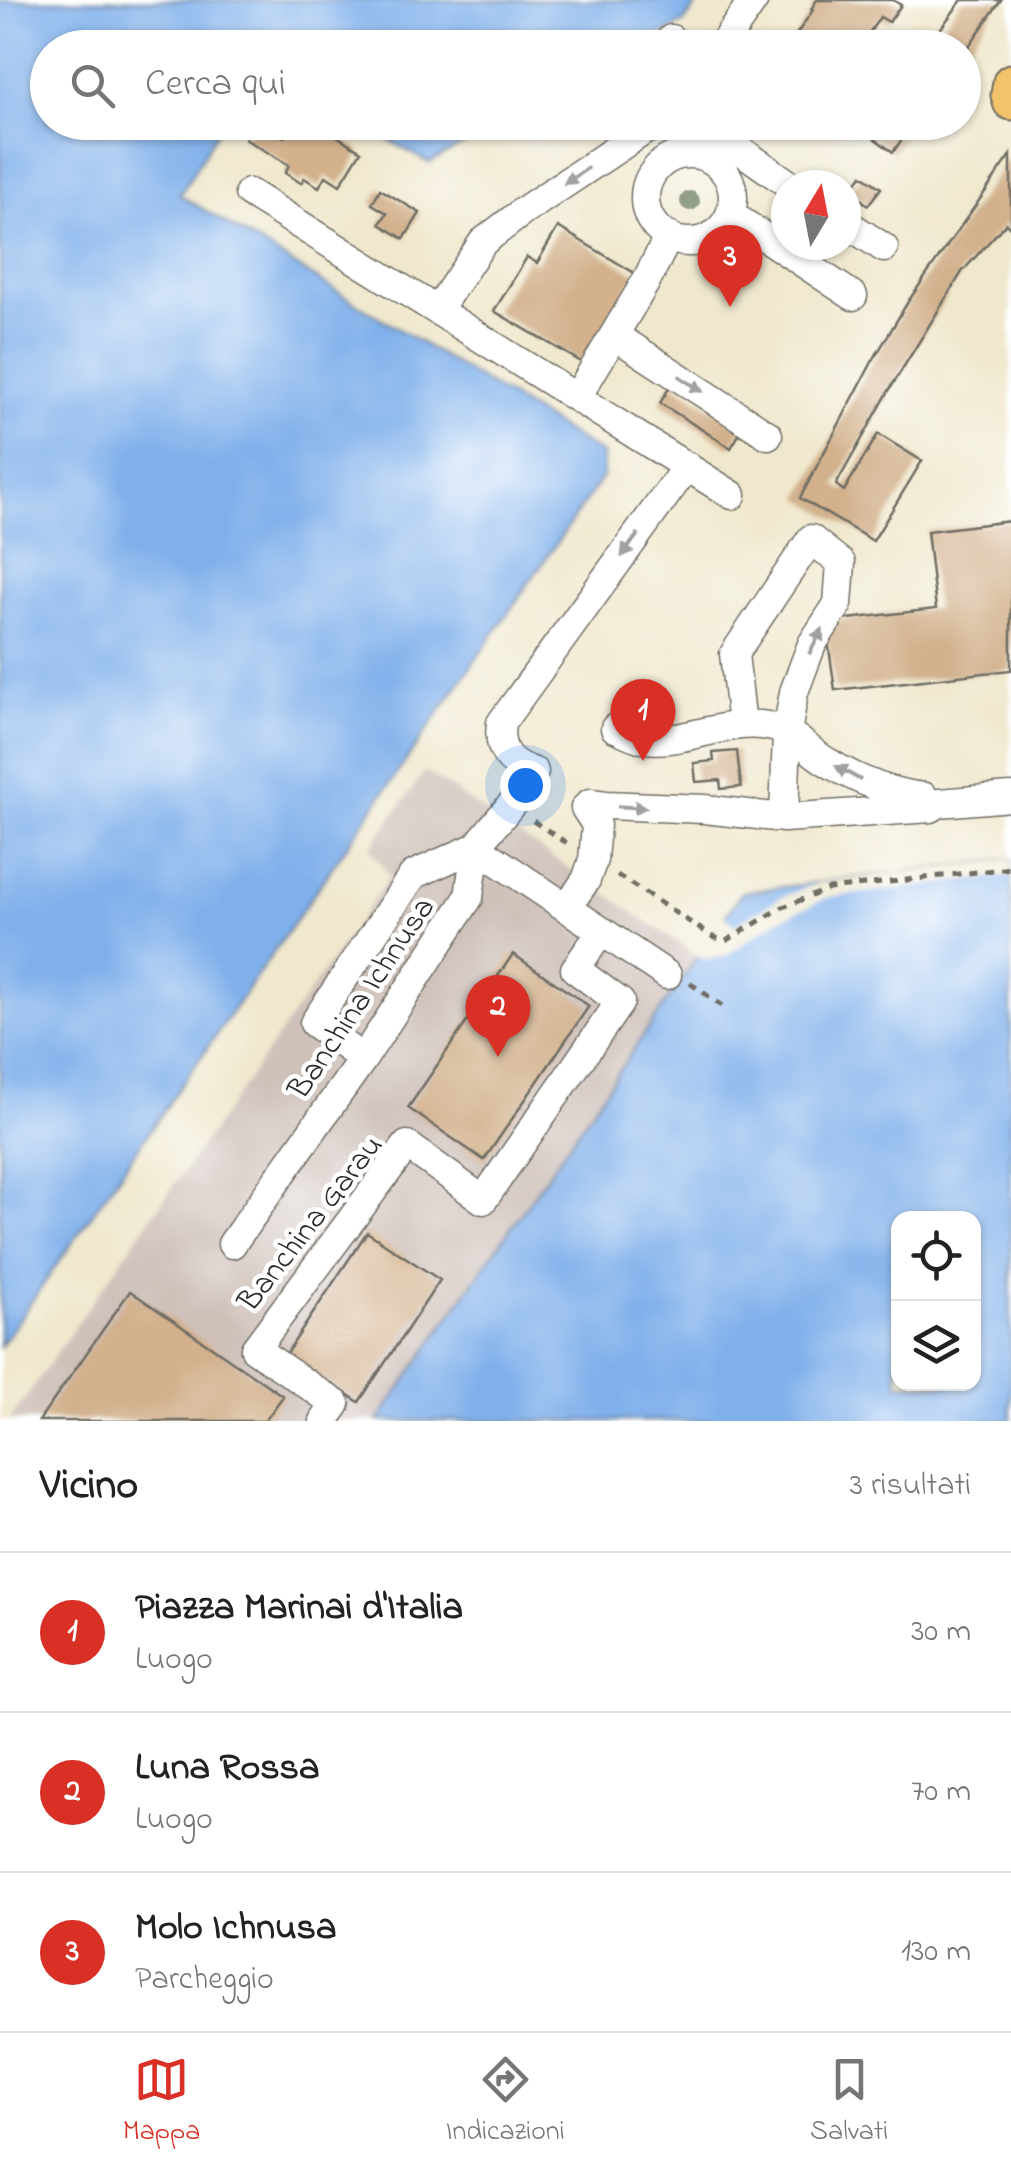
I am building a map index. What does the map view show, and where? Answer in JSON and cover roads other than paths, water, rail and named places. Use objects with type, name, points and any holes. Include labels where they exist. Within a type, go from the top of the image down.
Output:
[{"type":"main road","points":[[1011,82],[1011,102]]},
{"type":"lane","points":[[733,30],[754,0]]},
{"type":"lane","points":[[438,309],[483,242],[630,140]]},
{"type":"lane","points":[[726,140],[771,172]]},
{"type":"lane","points":[[626,143],[647,185]]},
{"type":"lane","points":[[678,155],[706,157],[727,176],[732,189],[730,214],[710,236],[683,241],[656,228],[648,215],[647,185],[664,162],[678,155]]},
{"type":"lane","points":[[249,193],[726,492]]},
{"type":"lane","points":[[730,214],[853,296]]},
{"type":"lane","points":[[861,233],[880,245]]},
{"type":"lane","points":[[577,397],[669,236]]},
{"type":"lane","points":[[614,334],[768,434]]},
{"type":"lane","points":[[363,1059],[314,1023],[413,876],[476,846],[534,782],[502,748],[501,723],[687,466]]},
{"type":"lane","points":[[742,724],[734,654],[812,539],[841,563],[838,604],[812,644],[794,692],[787,733],[784,818]]},
{"type":"lane","points":[[614,728],[641,739],[670,738],[742,724],[775,727],[869,784],[939,803]]},
{"type":"lane","points":[[568,907],[586,880],[593,860],[596,825],[588,805],[704,809],[784,818],[930,808],[939,803],[1011,797]]},
{"type":"lane","points":[[476,846],[675,977]]},
{"type":"lane","name":"Banchina Ichnusa","points":[[232,1244],[363,1059],[470,897],[476,846]]},
{"type":"lane","name":"Banchina Garau","points":[[324,1421],[336,1404],[254,1350],[406,1146],[482,1200],[620,1002],[574,969],[602,930]]},
{"type":"water","points":[[0,0],[700,0],[684,23],[671,30],[30,30],[30,140],[212,140],[180,195],[602,454],[603,476],[0,1347]]},
{"type":"water","points":[[389,140],[472,140],[429,163]]},
{"type":"water","points":[[1011,859],[1011,1421],[378,1421],[742,892]]},
{"type":"place","name":"Molo Ichnusa","points":[[730,307]]},
{"type":"place","name":"Piazza Marinai d'Italia","points":[[643,761]]},
{"type":"place","name":"Luna Rossa","points":[[498,1057]]}]
